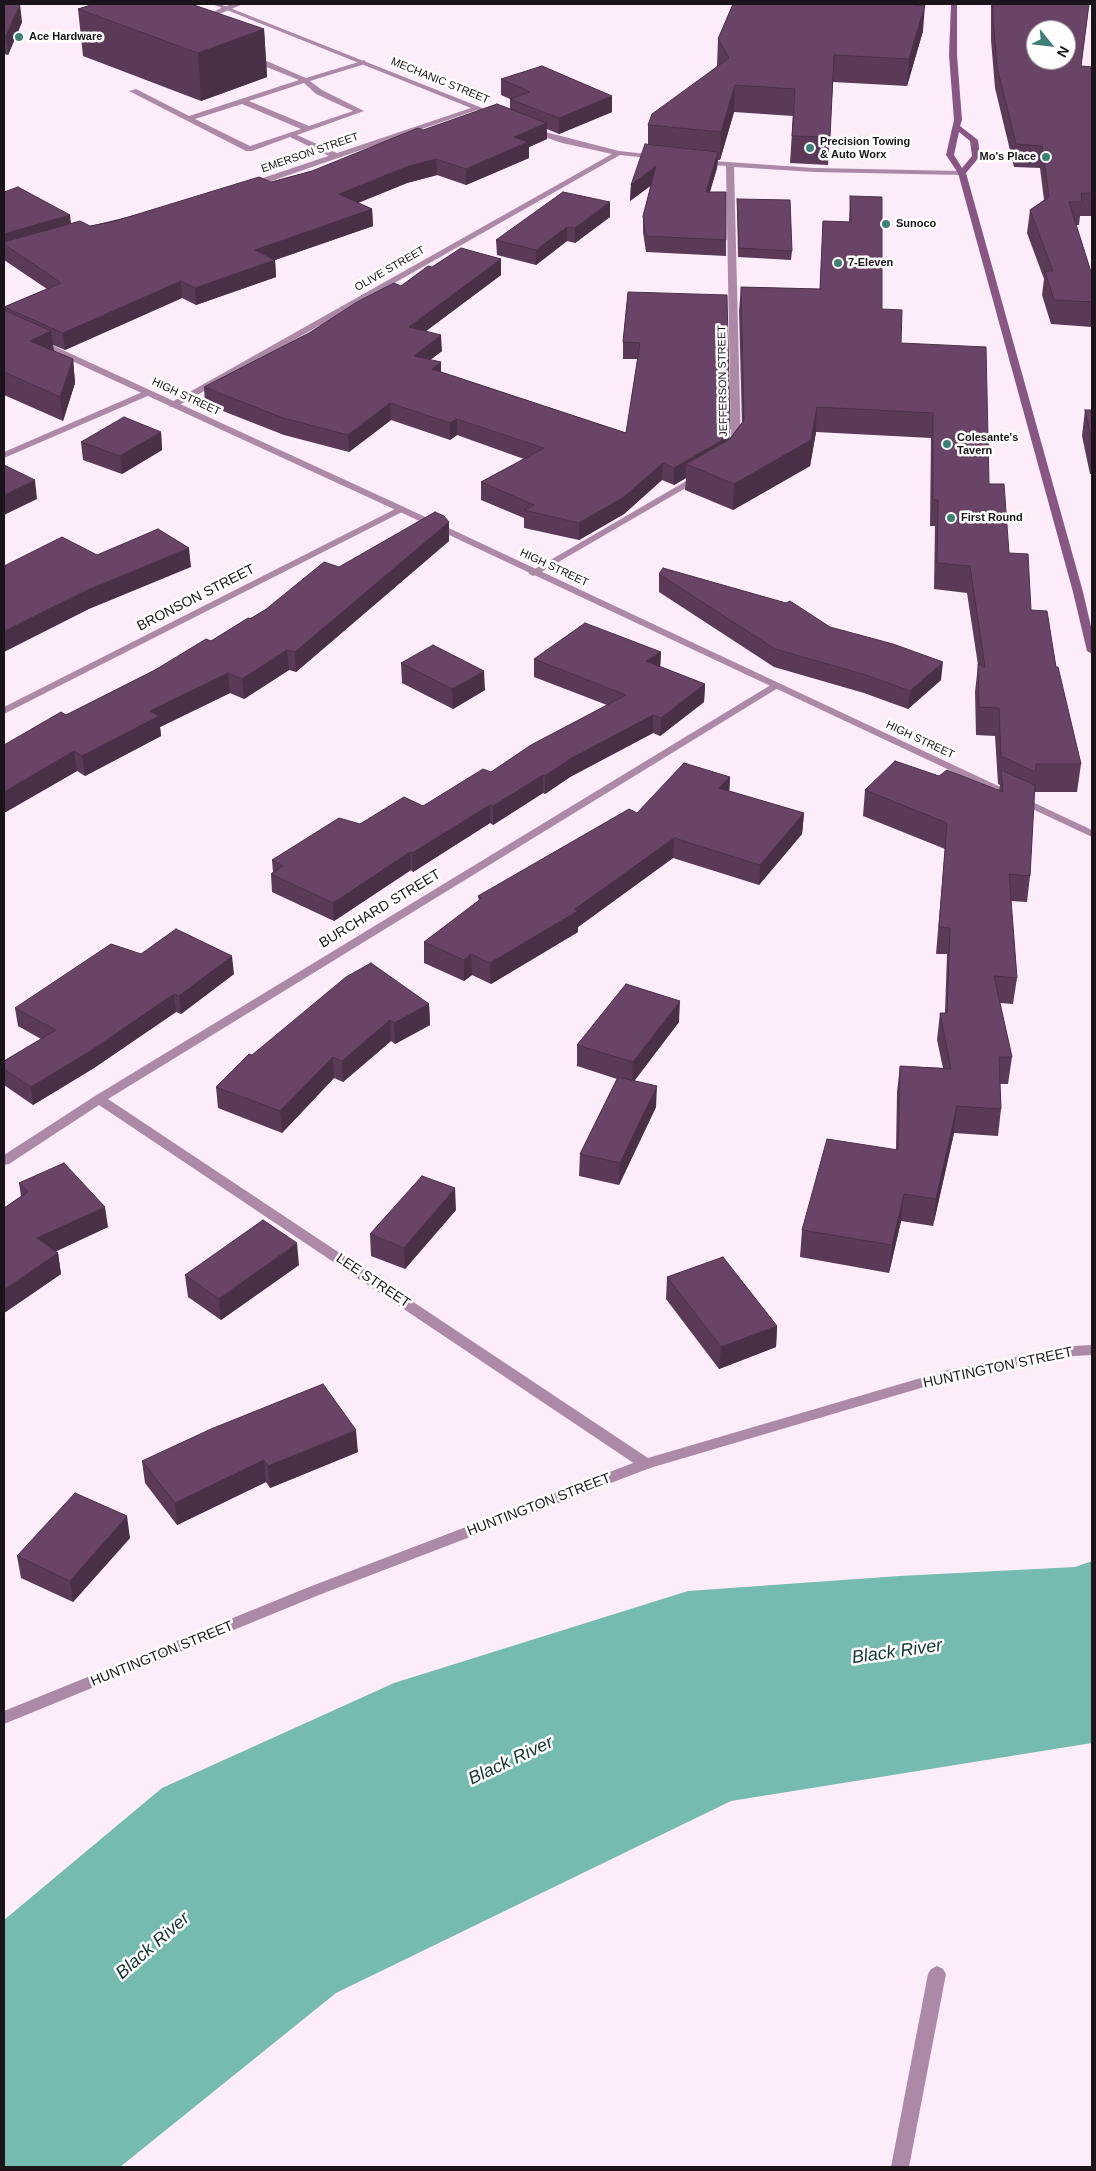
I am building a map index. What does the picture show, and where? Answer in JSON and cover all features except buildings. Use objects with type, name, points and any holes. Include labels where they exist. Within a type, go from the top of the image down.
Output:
[{"type":"main road","points":[[954,4],[953,55],[958,128],[950,155],[962,173],[1078,592],[1092,651]]},
{"type":"main road","points":[[958,128],[974,140],[976,156],[962,173]]},
{"type":"street","name":"MECHANIC STREET","points":[[215,4],[505,119]]},
{"type":"street","points":[[191,25],[225,8],[240,4]]},
{"type":"street","points":[[133,91],[249,149],[360,111],[319,92],[304,80],[249,57]]},
{"type":"street","points":[[190,118],[362,62]]},
{"type":"street","points":[[242,101],[309,129]]},
{"type":"street","name":"EMERSON STREET","points":[[239,189],[477,108]]},
{"type":"street","points":[[523,126],[565,141],[618,153],[665,158]]},
{"type":"street","points":[[291,135],[336,156]]},
{"type":"street","name":"OLIVE STREET","points":[[173,405],[618,153]]},
{"type":"street","points":[[693,162],[814,170],[962,173]]},
{"type":"street","name":"JEFFERSON STREET","points":[[730,165],[736,446],[730,453]]},
{"type":"street","name":"HIGH STREET","points":[[28,338],[401,510],[1092,834]]},
{"type":"street","points":[[4,455],[147,393]]},
{"type":"street","points":[[533,572],[708,470]]},
{"type":"street","name":"BRONSON STREET","points":[[4,711],[401,510]]},
{"type":"street","name":"BURCHARD STREET","points":[[4,1161],[99,1099],[774,686]]},
{"type":"street","name":"LEE STREET","points":[[99,1099],[646,1464]]},
{"type":"street","name":"HUNTINGTON STREET","points":[[4,1718],[314,1592],[646,1464],[948,1375],[1074,1351],[1092,1350]]},
{"type":"street","points":[[900,2167],[937,1974]]},
{"type":"water","name":"Black River","points":[[1092,1561],[1092,1743],[731,1801],[336,1993],[120,2167],[4,2167],[4,1920],[162,1788],[394,1683],[688,1591],[899,1576],[1075,1567]]},
{"type":"place","name":"Ace Hardware","points":[[19,37]]},
{"type":"place","name":"Precision Towing & Auto Worx","points":[[810,148]]},
{"type":"place","name":"Mo's Place","points":[[1046,157]]},
{"type":"place","name":"Sunoco","points":[[886,224]]},
{"type":"place","name":"7-Eleven","points":[[838,263]]},
{"type":"place","name":"Colesante's Tavern","points":[[947,444]]},
{"type":"place","name":"First Round","points":[[951,518]]}]
